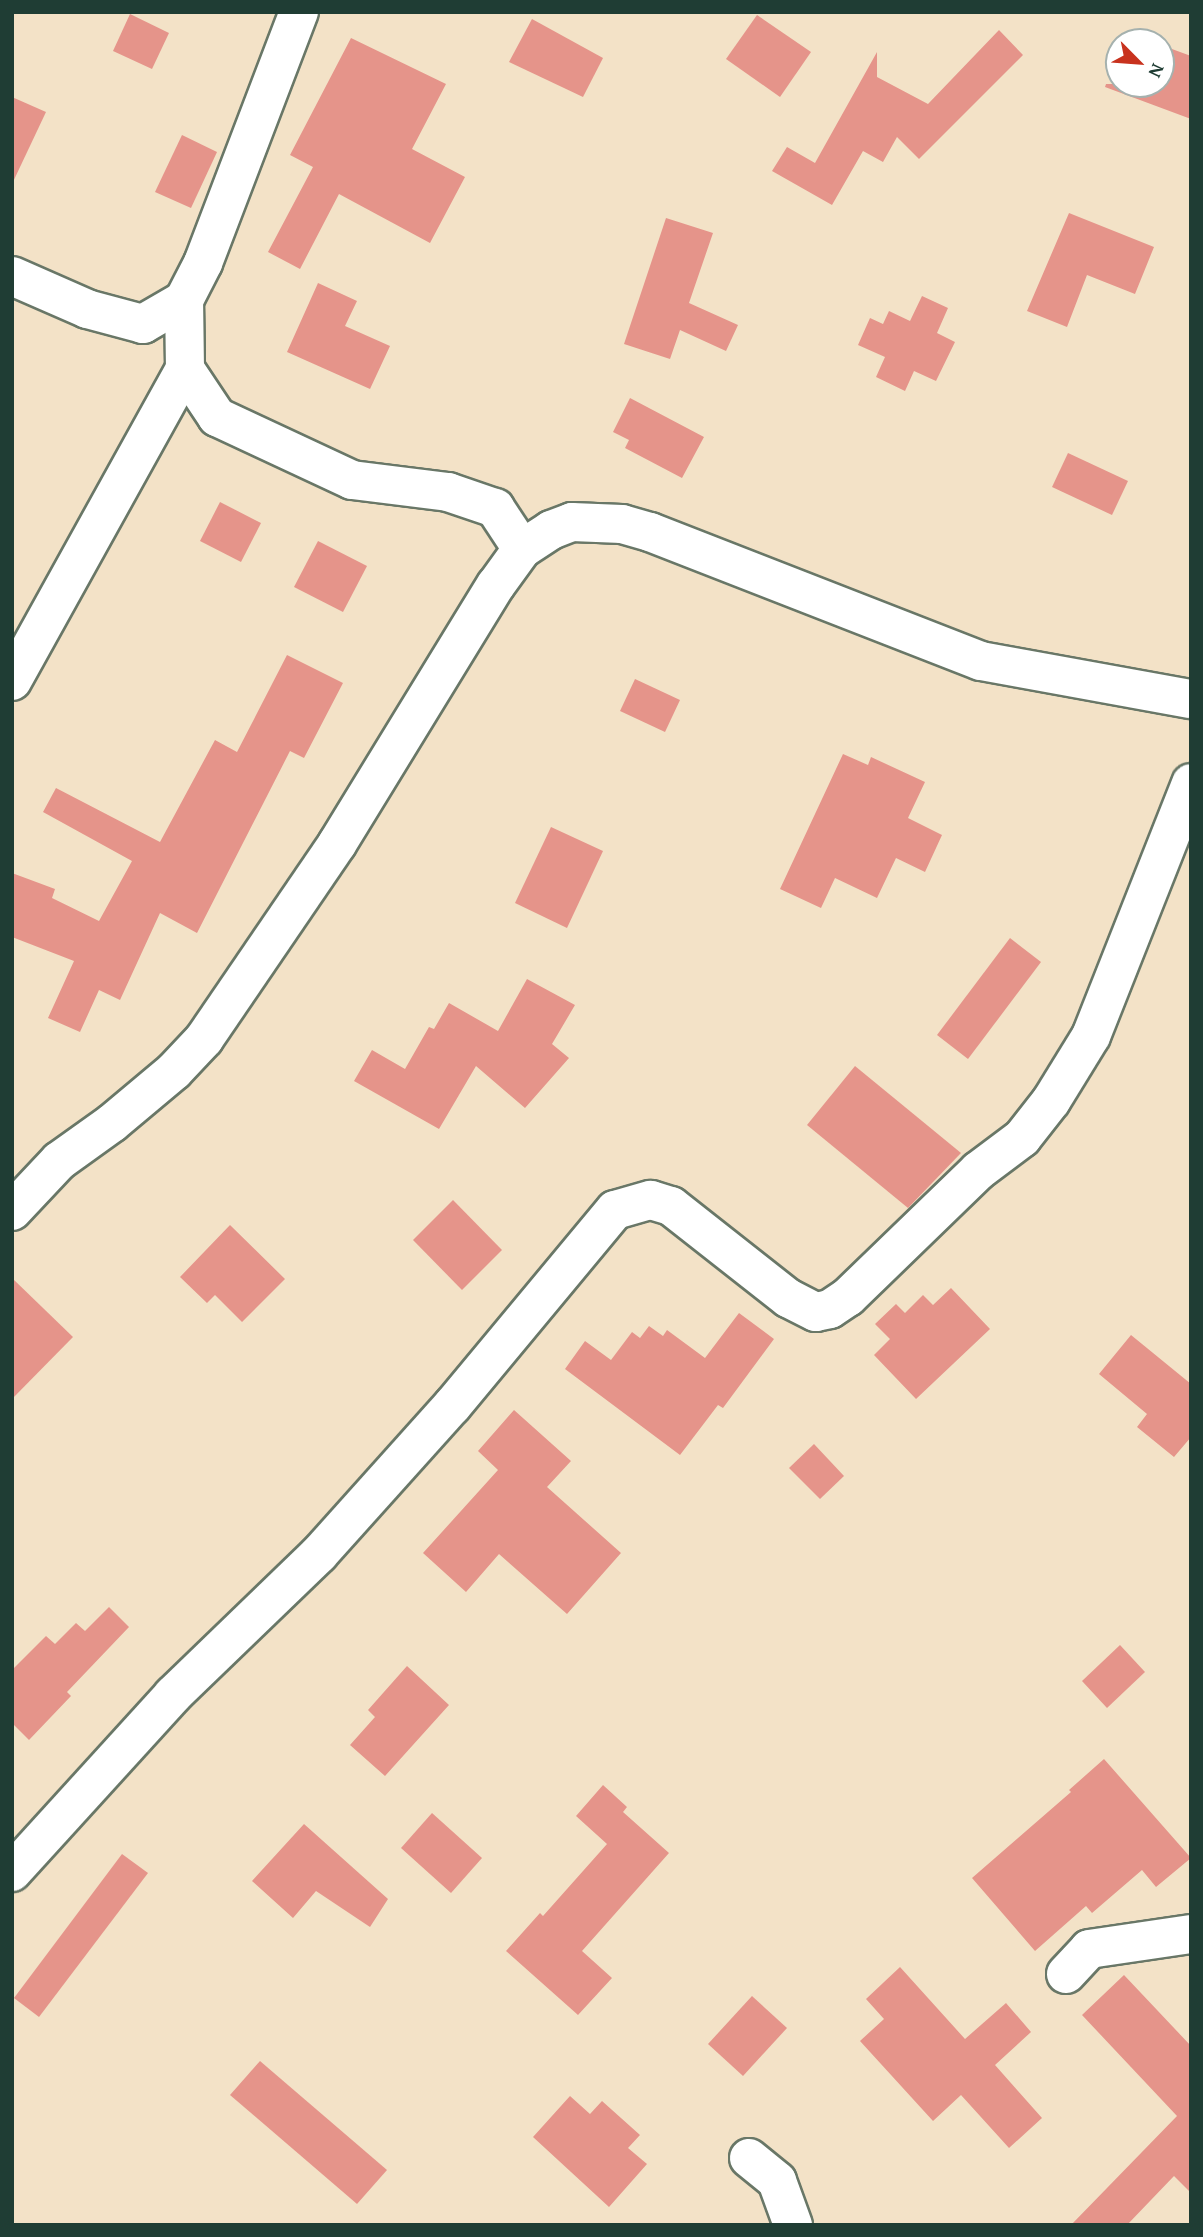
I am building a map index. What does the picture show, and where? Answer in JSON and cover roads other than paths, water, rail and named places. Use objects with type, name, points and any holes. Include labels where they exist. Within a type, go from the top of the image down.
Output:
[{"type":"street","points":[[12,681],[184,369],[184,300],[203,263],[299,12]]},
{"type":"street","points":[[12,276],[87,309],[143,324],[184,300]]},
{"type":"street","points":[[184,369],[217,417],[352,480],[448,492],[495,508],[522,549]]},
{"type":"street","points":[[12,1211],[59,1161],[112,1123],[174,1071],[204,1039],[323,866],[489,596],[522,549],[551,530],[572,522],[622,524],[650,532],[981,661],[1191,699]]},
{"type":"street","points":[[12,1872],[173,1695],[319,1554],[452,1406],[615,1210],[651,1200],[671,1206],[788,1298],[816,1312],[830,1308],[848,1297],[978,1171],[1022,1138],[1051,1101],[1091,1035],[1191,783]]},
{"type":"street","points":[[1066,1974],[1089,1949],[1191,1934]]},
{"type":"street","points":[[749,2158],[778,2181],[793,2225]]}]
